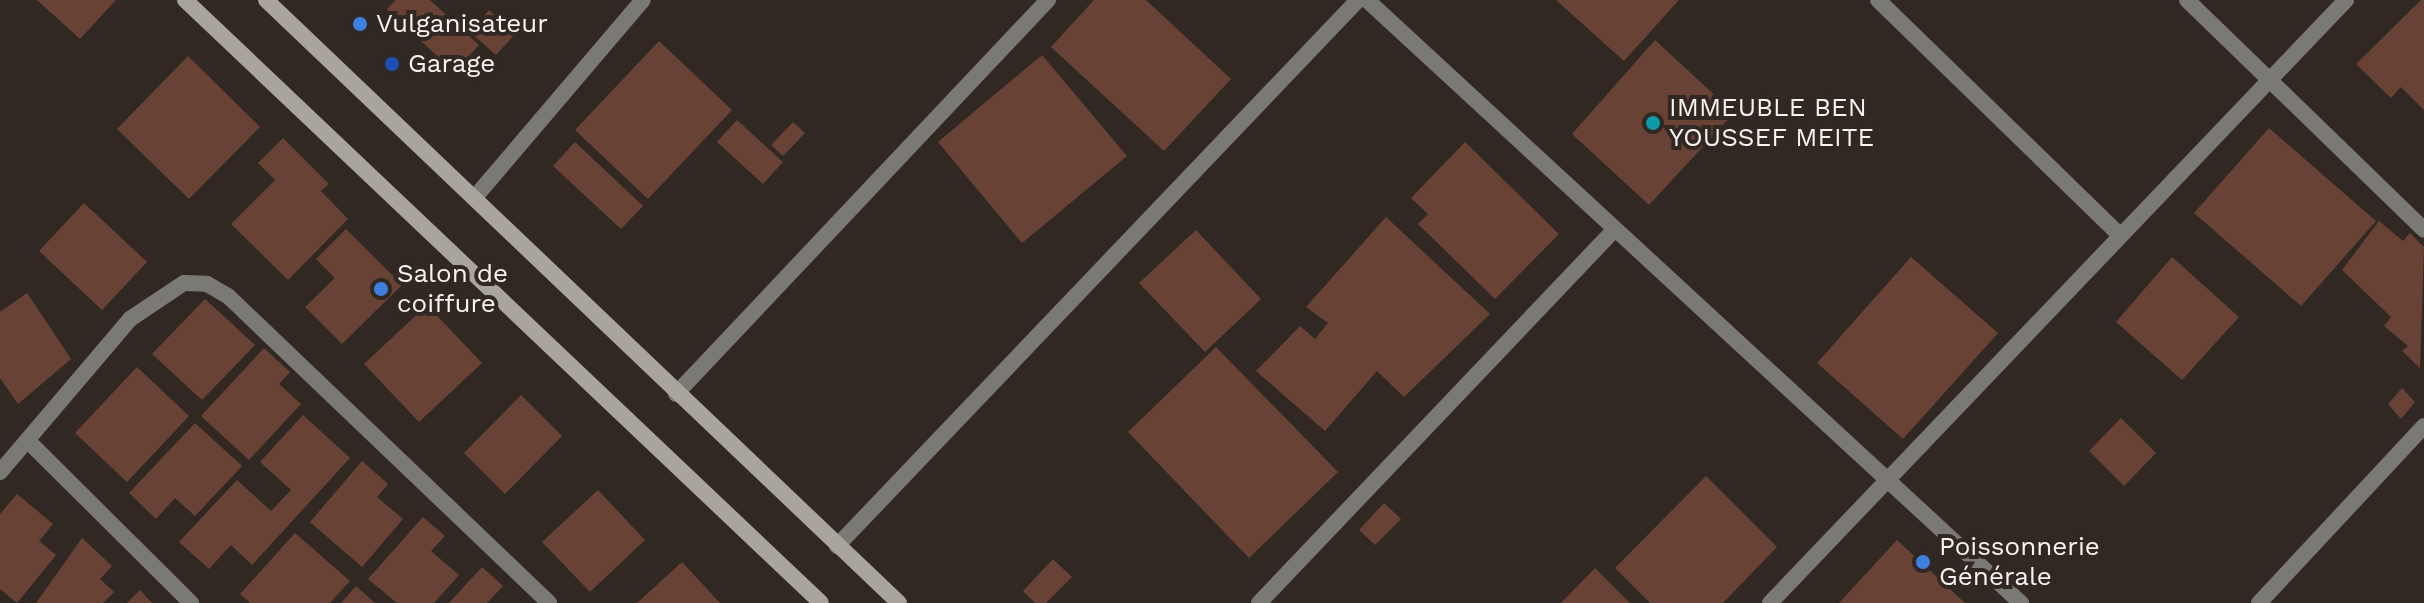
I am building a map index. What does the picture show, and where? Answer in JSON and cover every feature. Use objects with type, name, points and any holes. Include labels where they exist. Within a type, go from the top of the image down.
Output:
[{"type":"main road","points":[[185,0],[821,603]]},
{"type":"main road","points":[[266,0],[476,196],[676,394],[899,603]]},
{"type":"street","points":[[476,196],[643,0]]},
{"type":"street","points":[[676,394],[1048,0]]},
{"type":"street","points":[[837,546],[1358,0]]},
{"type":"street","points":[[1367,0],[2021,603]]},
{"type":"street","points":[[1878,0],[2119,234]]},
{"type":"street","points":[[2187,0],[2424,230]]},
{"type":"street","points":[[1770,603],[2119,234],[2346,0]]},
{"type":"street","points":[[1259,603],[1615,229]]},
{"type":"street","points":[[0,472],[130,319],[184,283],[207,284],[228,296],[549,603]]},
{"type":"street","points":[[2259,603],[2424,426]]},
{"type":"street","points":[[28,441],[191,603]]},
{"type":"building","points":[[37,0],[116,0],[80,39]]},
{"type":"building","points":[[396,0],[430,0],[479,45],[454,72],[387,9]]},
{"type":"building","points":[[1094,0],[1146,0],[1231,79],[1164,151],[1051,47]]},
{"type":"building","points":[[1556,0],[1679,0],[1624,61]]},
{"type":"building","points":[[2424,0],[2424,110],[2401,87],[2391,98],[2356,64]]},
{"type":"building","points":[[489,10],[515,34],[496,55],[470,32]]},
{"type":"building","name":"IMMEUBLE BEN YOUSSEF MEITE","points":[[1655,40],[1734,113],[1649,205],[1572,134]]},
{"type":"building","points":[[659,41],[732,110],[648,199],[575,130]]},
{"type":"building","points":[[1042,55],[1127,156],[1022,243],[938,142]]},
{"type":"building","points":[[188,56],[260,127],[189,199],[117,129]]},
{"type":"building","points":[[737,120],[783,162],[763,184],[717,142]]},
{"type":"building","points":[[793,122],[805,133],[783,156],[771,145]]},
{"type":"building","points":[[2269,128],[2376,221],[2301,306],[2194,213]]},
{"type":"building","points":[[283,138],[329,184],[321,191],[348,219],[288,280],[231,224],[275,180],[258,163]]},
{"type":"building","points":[[575,142],[643,206],[621,229],[553,166]]},
{"type":"building","points":[[1465,142],[1559,234],[1495,299],[1418,224],[1428,214],[1411,198]]},
{"type":"building","points":[[84,203],[147,262],[102,310],[39,251]]},
{"type":"building","points":[[1386,217],[1490,314],[1404,397],[1377,371],[1325,431],[1256,371],[1300,326],[1315,339],[1328,323],[1306,307]]},
{"type":"building","points":[[2379,221],[2403,241],[2410,233],[2424,247],[2420,368],[2402,351],[2408,346],[2384,326],[2391,317],[2342,270]]},
{"type":"building","points":[[346,229],[402,285],[342,344],[305,307],[335,278],[316,259]]},
{"type":"building","points":[[1196,230],[1261,299],[1205,352],[1139,283]]},
{"type":"building","points":[[1911,257],[1998,333],[1903,439],[1817,363]]},
{"type":"building","points":[[2172,257],[2239,317],[2182,380],[2116,322]]},
{"type":"building","points":[[27,293],[71,359],[18,404],[0,378],[0,312]]},
{"type":"building","points":[[205,299],[255,345],[202,400],[152,354]]},
{"type":"building","points":[[427,305],[482,363],[419,422],[364,364]]},
{"type":"building","points":[[1216,347],[1338,472],[1249,558],[1128,432]]},
{"type":"building","points":[[264,348],[290,372],[279,384],[301,404],[249,460],[201,416]]},
{"type":"building","points":[[137,367],[189,416],[127,482],[75,433]]},
{"type":"building","points":[[2402,388],[2415,402],[2401,419],[2388,404]]},
{"type":"building","points":[[521,395],[562,436],[505,494],[464,453]]},
{"type":"building","points":[[303,415],[350,458],[252,565],[231,545],[209,569],[179,542],[237,480],[271,511],[291,490],[260,462]]},
{"type":"building","points":[[2121,418],[2156,453],[2124,486],[2089,451]]},
{"type":"building","points":[[195,423],[242,466],[195,516],[175,498],[156,519],[129,493]]},
{"type":"building","points":[[362,461],[388,484],[377,497],[403,519],[362,567],[310,522]]},
{"type":"building","points":[[1706,476],[1777,547],[1723,603],[1650,603],[1615,568]]},
{"type":"building","points":[[598,490],[645,540],[590,592],[542,542]]},
{"type":"building","points":[[17,494],[53,524],[39,541],[56,555],[17,603],[0,589],[0,514]]},
{"type":"building","points":[[1384,503],[1401,519],[1375,545],[1359,530]]},
{"type":"building","points":[[423,517],[445,536],[431,551],[459,575],[434,603],[397,603],[368,579]]},
{"type":"building","points":[[295,533],[350,581],[330,603],[250,603],[240,594]]},
{"type":"building","points":[[82,538],[112,566],[100,579],[114,592],[103,603],[36,603]]},
{"type":"building","points":[[1897,540],[1965,603],[1839,603]]},
{"type":"building","points":[[1053,559],[1072,577],[1046,603],[1035,603],[1023,591]]},
{"type":"building","points":[[682,562],[720,603],[637,603]]},
{"type":"building","points":[[482,567],[503,586],[487,603],[449,603]]},
{"type":"building","points":[[1595,568],[1630,603],[1561,603]]},
{"type":"building","points":[[356,586],[375,603],[341,603]]},
{"type":"building","points":[[140,590],[152,603],[127,603]]},
{"type":"place","name":"Vulganisateur","points":[[360,24]]},
{"type":"place","name":"Garage","points":[[392,64]]},
{"type":"place","name":"IMMEUBLE BEN YOUSSEF MEITE","points":[[1653,123]]},
{"type":"place","name":"Salon de coiffure","points":[[381,289]]},
{"type":"place","name":"Poissonnerie Générale","points":[[1923,562]]}]
